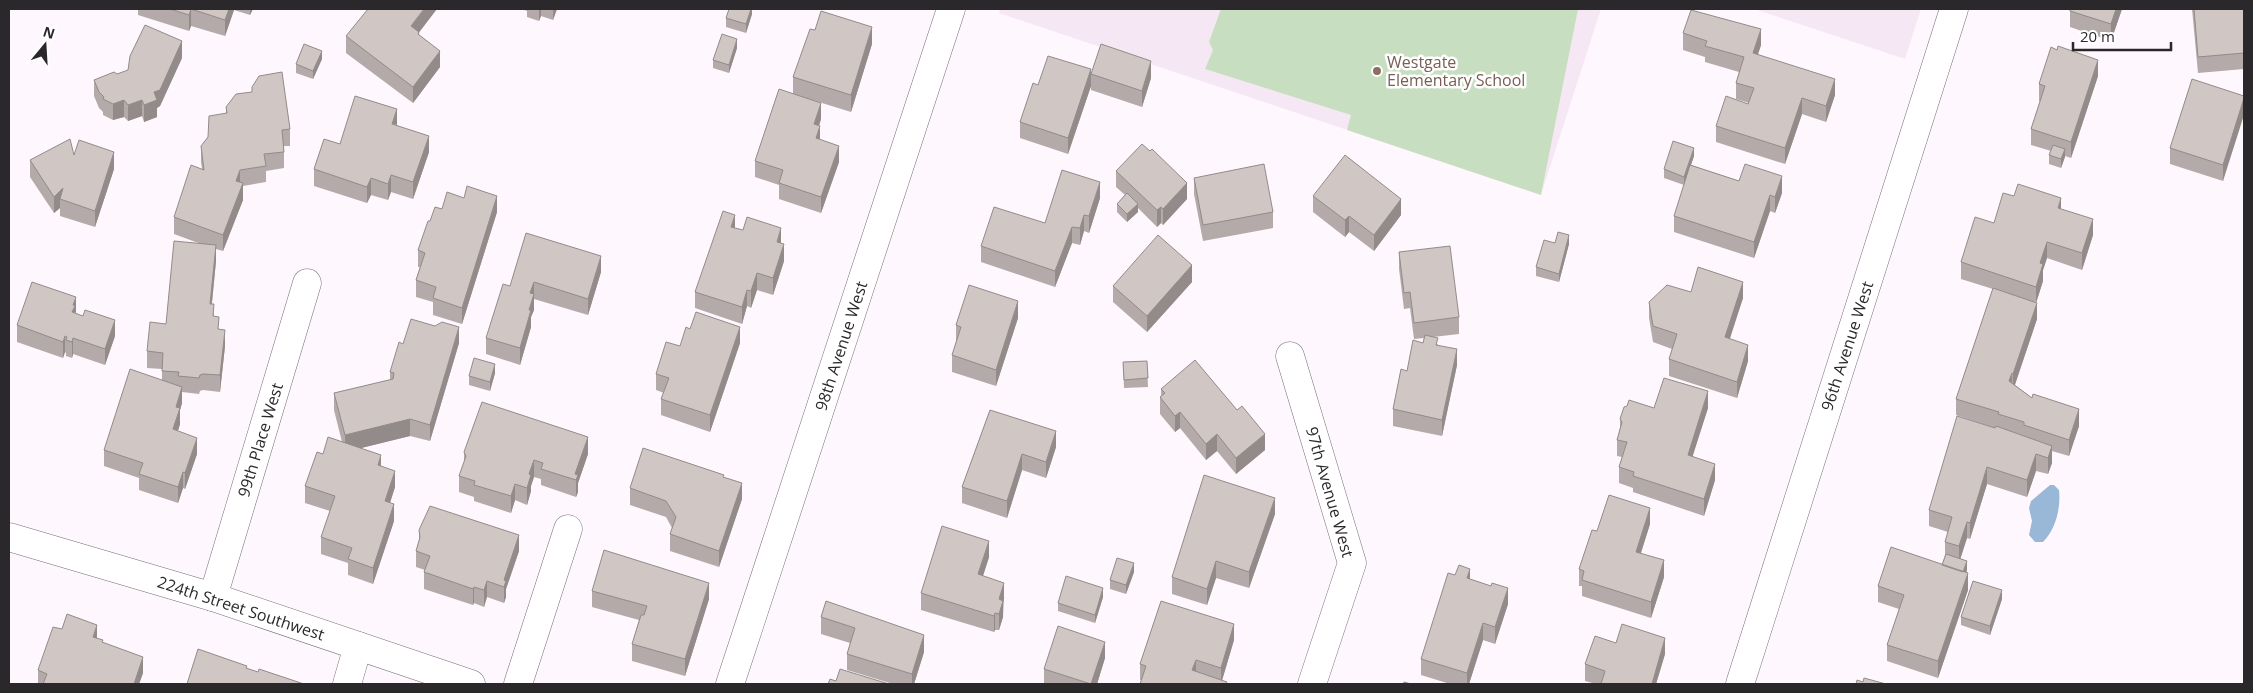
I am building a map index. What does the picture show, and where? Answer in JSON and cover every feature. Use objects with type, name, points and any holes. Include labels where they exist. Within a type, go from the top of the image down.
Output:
[{"type":"street","name":"98th Avenue West","points":[[730,684],[951,9]]},
{"type":"street","name":"96th Avenue West","points":[[1740,684],[1954,9]]},
{"type":"street","name":"99th Place West","points":[[213,597],[307,283]]},
{"type":"street","name":"97th Avenue West","points":[[1290,356],[1352,563],[1312,684]]},
{"type":"street","points":[[518,684],[568,529]]},
{"type":"street","name":"224th Street Southwest","points":[[9,537],[213,597],[471,684]]},
{"type":"street","points":[[347,684],[358,646]]},
{"type":"shaded area","name":"Westgate Elementary School","points":[[1000,9],[1601,9],[1541,195],[999,13]]},
{"type":"shaded area","points":[[1754,9],[1921,9],[1905,59]]},
{"type":"green space","name":"Westgate Elementary School","points":[[1221,9],[1578,9],[1541,195],[1347,130],[1351,115],[1205,69],[1213,50],[1209,42]]},
{"type":"water","points":[[2050,485],[2054,485],[2059,490],[2057,518],[2048,537],[2043,542],[2035,542],[2029,535],[2032,521],[2029,508],[2031,501]]},
{"type":"building","points":[[170,9],[191,9],[189,15]]},
{"type":"building","points":[[191,9],[229,9],[225,20]]},
{"type":"building","points":[[368,9],[424,9],[411,26],[440,51],[413,87],[346,36]]},
{"type":"building","points":[[729,9],[751,9],[746,24],[726,18]]},
{"type":"building","points":[[2070,9],[2116,9],[2111,24],[2070,11]]},
{"type":"building","points":[[2194,9],[2244,9],[2244,53],[2198,57]]},
{"type":"building","points":[[1691,10],[1761,29],[1753,53],[1835,79],[1826,106],[1802,98],[1785,148],[1716,126],[1726,96],[1748,104],[1754,88],[1736,83],[1744,57],[1705,46],[1707,41],[1683,33]]},
{"type":"building","points":[[821,11],[872,27],[851,95],[793,77],[810,29],[815,30]]},
{"type":"building","points":[[145,25],[182,41],[160,90],[154,92],[157,100],[144,105],[142,100],[128,105],[124,100],[113,104],[103,99],[104,97],[99,92],[94,80],[114,72],[117,74],[128,70],[130,56]]},
{"type":"building","points":[[722,34],[737,39],[729,65],[713,60]]},
{"type":"building","points":[[304,44],[322,51],[313,71],[296,64]]},
{"type":"building","points":[[1101,44],[1151,61],[1142,91],[1091,74]]},
{"type":"building","points":[[2058,46],[2098,60],[2071,142],[2031,129],[2045,86],[2039,84],[2051,47],[2057,50]]},
{"type":"building","points":[[1048,56],[1091,69],[1068,138],[1020,122],[1033,83],[1038,85]]},
{"type":"building","points":[[282,72],[290,129],[282,130],[284,152],[264,154],[266,166],[240,170],[236,181],[243,183],[223,235],[174,217],[191,165],[204,170],[201,146],[208,137],[209,116],[227,113],[226,107],[236,94],[252,92],[252,87],[259,76]]},
{"type":"building","points":[[2192,79],[2244,96],[2223,165],[2170,148]]},
{"type":"building","points":[[779,89],[821,103],[814,124],[820,126],[816,138],[839,146],[821,197],[779,183],[783,170],[755,161]]},
{"type":"building","points":[[355,96],[397,109],[392,124],[429,136],[413,182],[391,175],[388,184],[371,178],[367,187],[314,169],[324,139],[340,144]]},
{"type":"building","points":[[70,139],[74,155],[79,140],[114,152],[95,211],[60,199],[63,188],[54,197],[30,160]]},
{"type":"building","points":[[1673,141],[1694,148],[1684,177],[1664,169]]},
{"type":"building","points":[[1142,144],[1150,151],[1152,149],[1187,183],[1163,209],[1161,207],[1157,210],[1116,171]]},
{"type":"building","points":[[2053,145],[2065,149],[2061,159],[2049,155]]},
{"type":"building","points":[[1345,155],[1401,199],[1374,235],[1349,216],[1345,220],[1313,196]]},
{"type":"building","points":[[1264,164],[1273,212],[1203,225],[1194,178]]},
{"type":"building","points":[[1745,164],[1782,176],[1775,197],[1770,195],[1754,242],[1674,216],[1690,165],[1739,181]]},
{"type":"building","points":[[1062,170],[1100,182],[1089,216],[1084,215],[1080,228],[1072,227],[1055,271],[981,246],[994,207],[1045,223]]},
{"type":"building","points":[[2018,184],[2061,198],[2058,208],[2093,219],[2082,253],[2047,242],[2040,263],[2043,264],[2036,287],[1961,262],[1975,217],[1994,223],[2003,193],[2014,196]]},
{"type":"building","points":[[467,186],[497,196],[462,308],[433,298],[436,287],[416,280],[425,253],[418,250],[435,207],[442,209],[447,192],[464,198]]},
{"type":"building","points":[[1127,193],[1138,204],[1127,214],[1117,204]]},
{"type":"building","points":[[723,211],[735,215],[731,227],[743,230],[747,217],[781,228],[777,242],[784,244],[773,278],[757,273],[751,291],[747,290],[742,307],[695,292]]},
{"type":"building","points":[[1558,232],[1569,235],[1559,274],[1536,267],[1544,240],[1555,243]]},
{"type":"building","points":[[526,233],[601,256],[588,299],[534,282],[530,293],[534,294],[529,310],[531,310],[520,348],[486,338],[503,284],[510,286]]},
{"type":"building","points":[[1158,235],[1192,265],[1147,316],[1113,286]]},
{"type":"building","points":[[174,241],[216,245],[210,304],[214,304],[213,316],[219,317],[218,329],[225,330],[220,375],[203,374],[199,378],[178,376],[179,372],[162,371],[163,353],[147,351],[150,322],[166,324]]},
{"type":"building","points":[[1450,246],[1459,317],[1414,323],[1410,292],[1404,293],[1399,252]]},
{"type":"building","points":[[1698,267],[1743,282],[1725,337],[1748,345],[1737,382],[1669,359],[1677,334],[1653,326],[1649,302],[1667,285],[1691,292]]},
{"type":"building","points":[[32,282],[76,297],[72,312],[83,316],[85,310],[115,320],[105,349],[73,338],[72,342],[66,340],[67,337],[65,336],[63,342],[17,325]]},
{"type":"building","points":[[969,285],[1018,301],[996,370],[952,355],[961,327],[956,325]]},
{"type":"building","points":[[1993,288],[2037,303],[2009,381],[2032,398],[2033,394],[2079,409],[2069,440],[2024,425],[2024,422],[1998,414],[1999,412],[1956,399]]},
{"type":"building","points":[[696,312],[740,327],[710,415],[661,399],[669,378],[656,374],[666,342],[680,346],[686,327],[690,329]]},
{"type":"building","points":[[411,319],[435,326],[442,322],[459,327],[430,425],[410,419],[345,435],[334,393],[393,379],[394,373],[390,372],[399,342],[403,344]]},
{"type":"building","points":[[1425,335],[1438,338],[1436,345],[1457,349],[1442,420],[1393,409],[1401,369],[1407,371],[1413,340],[1423,343]]},
{"type":"building","points":[[474,358],[495,364],[490,382],[469,376]]},
{"type":"building","points":[[1195,360],[1237,410],[1242,406],[1265,434],[1236,458],[1217,434],[1206,444],[1180,412],[1175,416],[1160,397],[1165,393],[1161,389]]},
{"type":"building","points":[[1147,361],[1148,378],[1124,380],[1123,362]]},
{"type":"building","points":[[130,369],[182,387],[176,407],[180,408],[173,429],[197,438],[178,487],[139,474],[143,463],[104,450]]},
{"type":"building","points":[[1664,378],[1708,391],[1688,455],[1715,464],[1704,499],[1633,476],[1634,472],[1619,467],[1627,442],[1617,440],[1624,407],[1627,406],[1629,400],[1654,408]]},
{"type":"building","points":[[482,402],[588,437],[575,474],[578,475],[576,480],[541,469],[543,463],[534,460],[527,488],[515,484],[511,496],[474,485],[475,481],[459,476],[466,456],[464,452]]},
{"type":"building","points":[[990,410],[1056,431],[1046,462],[1022,454],[1007,501],[962,487]]},
{"type":"building","points":[[1957,416],[1995,428],[1996,426],[2052,446],[2048,458],[2036,454],[2027,480],[1987,467],[1970,523],[1967,522],[1959,546],[1945,542],[1952,517],[1929,510]]},
{"type":"building","points":[[328,437],[381,455],[378,465],[395,471],[385,501],[394,504],[373,568],[348,559],[352,548],[321,537],[335,496],[305,486],[317,452],[323,454]]},
{"type":"building","points":[[643,448],[724,475],[723,477],[742,483],[719,551],[670,534],[676,517],[666,501],[630,488]]},
{"type":"building","points":[[1204,475],[1275,498],[1249,572],[1216,561],[1207,589],[1172,577]]},
{"type":"building","points":[[1609,495],[1650,508],[1636,552],[1664,560],[1651,602],[1582,580],[1584,571],[1579,569],[1592,530],[1597,531]]},
{"type":"building","points":[[430,506],[519,535],[504,580],[506,581],[504,587],[487,581],[484,590],[474,587],[473,589],[424,572],[430,556],[416,551],[420,537],[419,530]]},
{"type":"building","points":[[942,526],[989,541],[978,574],[1004,583],[999,599],[1003,601],[999,614],[995,613],[994,616],[921,593]]},
{"type":"building","points":[[1891,547],[1968,573],[1938,661],[1887,645],[1904,595],[1878,586]]},
{"type":"building","points":[[604,550],[709,583],[685,659],[632,644],[641,615],[644,615],[647,606],[592,591]]},
{"type":"building","points":[[1946,554],[1967,561],[1963,572],[1942,565]]},
{"type":"building","points":[[1117,558],[1134,563],[1126,585],[1110,580]]},
{"type":"building","points":[[1459,565],[1470,569],[1467,578],[1491,586],[1492,583],[1508,588],[1495,627],[1483,623],[1467,673],[1421,659],[1448,573],[1455,575]]},
{"type":"building","points":[[1066,576],[1103,588],[1095,615],[1058,603]]},
{"type":"building","points":[[1973,581],[2002,590],[1990,626],[1961,617]]},
{"type":"building","points":[[826,601],[924,635],[912,674],[847,654],[855,628],[821,617]]},
{"type":"building","points":[[1161,601],[1234,624],[1221,668],[1196,660],[1192,670],[1227,682],[1226,684],[1140,684],[1146,666],[1140,664]]},
{"type":"building","points":[[67,614],[97,625],[93,637],[143,657],[134,684],[43,684],[47,674],[38,670],[53,627],[62,629]]},
{"type":"building","points":[[1622,624],[1665,638],[1652,684],[1601,684],[1605,671],[1585,664],[1595,636],[1616,643]]},
{"type":"building","points":[[1058,626],[1105,642],[1091,684],[1044,669]]},
{"type":"building","points":[[198,649],[247,666],[246,668],[258,672],[259,669],[304,684],[187,684]]},
{"type":"building","points":[[840,669],[889,684],[828,684],[830,679],[836,681]]},
{"type":"building","points":[[1864,678],[1886,684],[1856,684],[1857,680],[1863,682]]},
{"type":"place","name":"Westgate Elementary School","points":[[1377,71]]}]
